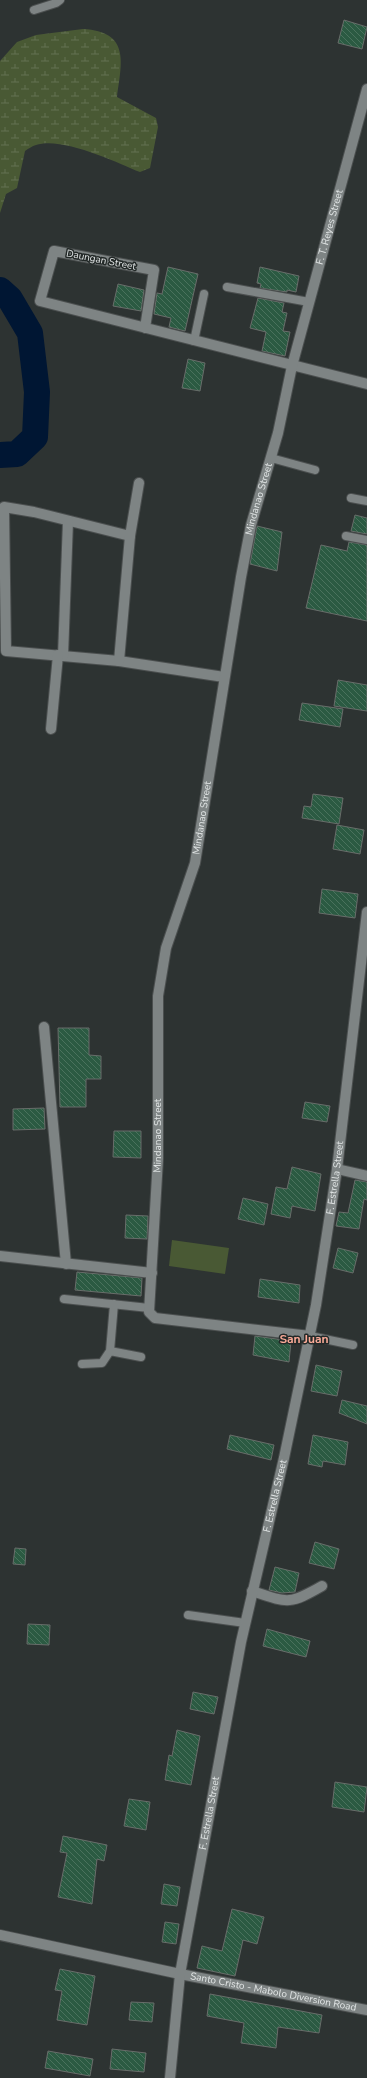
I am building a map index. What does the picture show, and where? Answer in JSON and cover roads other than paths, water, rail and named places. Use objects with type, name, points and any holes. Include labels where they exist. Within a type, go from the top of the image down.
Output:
[{"type":"street","name":"F. T. Reyes Street","points":[[292,366],[367,89]]},
{"type":"street","name":"Daungan Street","points":[[145,328],[154,270],[54,251],[40,301],[292,366],[367,384]]},
{"type":"street","name":"Mindanao Street","points":[[149,1308],[158,1159],[158,996],[166,948],[195,863],[213,758],[224,677],[252,525],[278,433],[292,366]]},
{"type":"street","points":[[120,661],[130,536],[138,483]]},
{"type":"street","points":[[130,536],[34,512],[4,507],[6,651],[120,661],[224,677]]},
{"type":"street","points":[[52,729],[60,656],[68,521]]},
{"type":"street","name":"F. Estrella Street","points":[[170,2078],[180,1974],[245,1623],[310,1336],[337,1169],[367,912]]},
{"type":"street","points":[[44,1027],[66,1264]]},
{"type":"street","points":[[337,1169],[367,1176]]},
{"type":"street","points":[[0,1256],[152,1273]]},
{"type":"street","points":[[149,1308],[149,1312],[155,1318],[310,1336]]},
{"type":"street","points":[[252,1591],[290,1601],[300,1598],[322,1586]]},
{"type":"street","name":"Santo Cristo - Mabolo Diversion Road","points":[[0,1935],[180,1974],[367,2010]]},
{"type":"lane","points":[[34,10],[56,3],[60,0]]},
{"type":"lane","points":[[227,287],[309,302]]},
{"type":"lane","points":[[194,341],[204,294]]},
{"type":"lane","points":[[271,458],[315,470]]},
{"type":"lane","points":[[351,498],[367,501]]},
{"type":"lane","points":[[346,536],[367,540]]},
{"type":"lane","points":[[64,1299],[149,1308]]},
{"type":"lane","points":[[82,1364],[102,1363],[110,1351],[114,1304]]},
{"type":"lane","points":[[310,1336],[353,1345]]},
{"type":"lane","points":[[110,1351],[141,1356]]},
{"type":"lane","points":[[188,1615],[245,1623]]},
{"type":"waterway","points":[[0,290],[10,299],[30,333],[37,392],[35,437],[17,454],[0,455]]},
{"type":"district","name":"San Juan","points":[[304,1339]]}]
